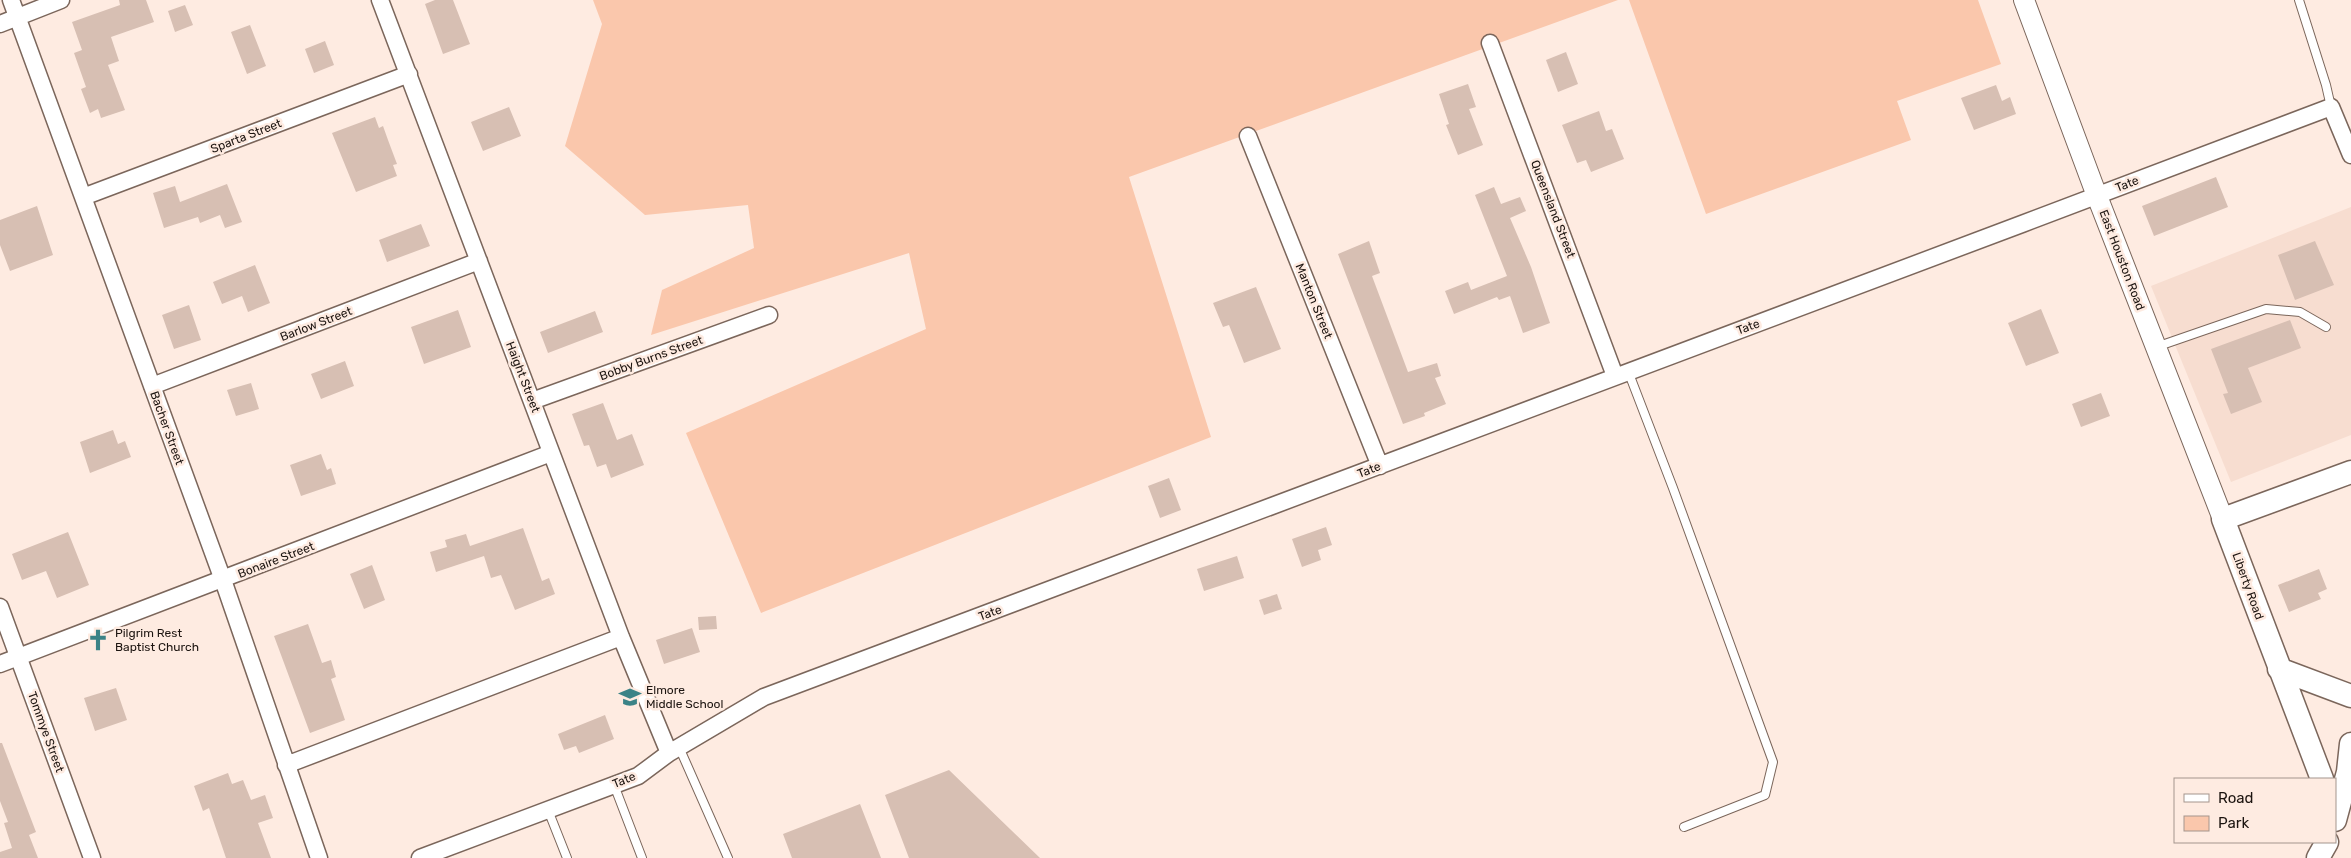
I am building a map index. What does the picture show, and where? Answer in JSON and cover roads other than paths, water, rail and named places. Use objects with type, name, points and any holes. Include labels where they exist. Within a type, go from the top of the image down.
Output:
[{"type":"main road","points":[[2223,520],[2351,472]]},
{"type":"main road","name":"Liberty Road","points":[[2223,520],[2322,778]]},
{"type":"main road","points":[[2279,670],[2351,696]]},
{"type":"main road","points":[[2336,816],[2348,772],[2351,744]]},
{"type":"main road","points":[[2318,858],[2326,843]]},
{"type":"street","name":"Bacher Street","points":[[11,0],[223,580],[319,858]]},
{"type":"street","points":[[0,24],[61,0]]},
{"type":"street","name":"Haight Street","points":[[380,0],[621,637],[674,750]]},
{"type":"street","name":"East Houston Road","points":[[2024,0],[2097,196],[2223,520]]},
{"type":"street","name":"Queensland Street","points":[[1490,43],[1622,374]]},
{"type":"street","name":"Sparta Street","points":[[83,197],[409,74]]},
{"type":"street","points":[[2331,107],[2351,155]]},
{"type":"street","name":"Tate","points":[[420,858],[638,776],[674,750],[764,697],[2331,107]]},
{"type":"street","name":"Manton Street","points":[[1248,136],[1380,466]]},
{"type":"street","name":"Barlow Street","points":[[152,386],[479,261]]},
{"type":"street","name":"Bobby Burns Street","points":[[532,401],[769,315]]},
{"type":"street","name":"Bonaire Street","points":[[0,664],[551,453]]},
{"type":"street","name":"Tommye Street","points":[[0,607],[92,858]]},
{"type":"street","points":[[286,765],[621,637]]},
{"type":"lane","points":[[2299,0],[2331,107]]},
{"type":"lane","points":[[2156,347],[2266,309],[2300,312],[2326,327]]},
{"type":"lane","points":[[1622,374],[1673,488],[1772,762],[1765,795],[1684,827]]},
{"type":"lane","points":[[674,750],[728,858]]},
{"type":"lane","points":[[614,785],[642,858]]},
{"type":"lane","points":[[548,810],[567,858]]},
{"type":"place","name":"Pilgrim Rest Baptist Church","points":[[98,640]]},
{"type":"place","name":"Elmore Middle School","points":[[630,697]]}]
